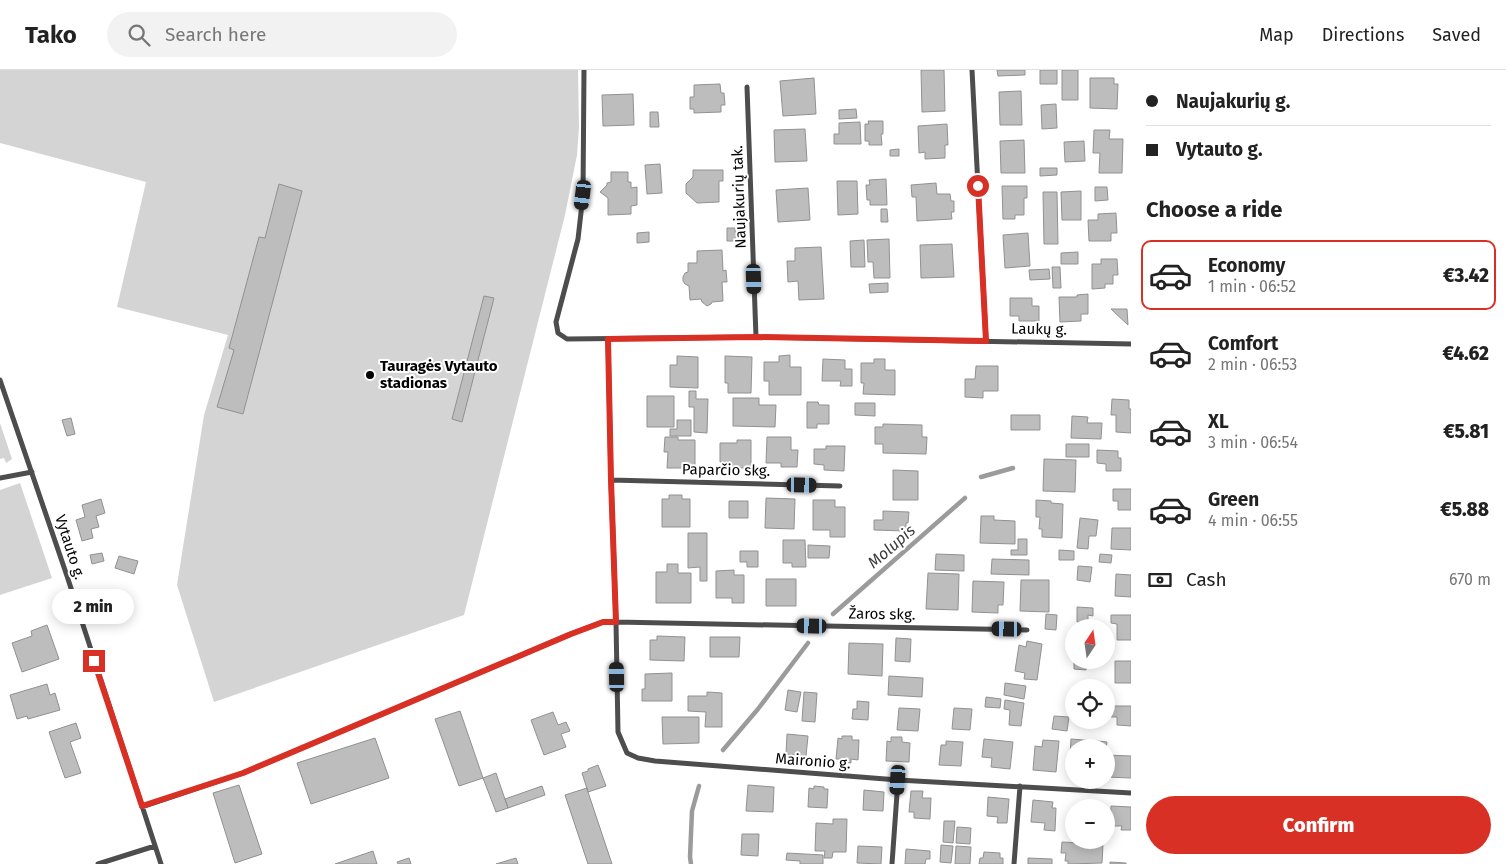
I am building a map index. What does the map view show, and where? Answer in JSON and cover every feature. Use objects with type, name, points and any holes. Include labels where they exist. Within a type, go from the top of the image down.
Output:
[{"type":"street","name":"Laukų g.","points":[[584,70],[583,195],[578,240],[556,322],[558,333],[567,339],[756,337],[1131,344]]},
{"type":"street","points":[[972,70],[986,341]]},
{"type":"street","name":"Naujakurių tak.","points":[[747,87],[756,337]]},
{"type":"street","points":[[608,339],[616,622]]},
{"type":"street","name":"Vytauto g.","points":[[0,380],[161,864]]},
{"type":"street","points":[[0,478],[32,472]]},
{"type":"street","name":"Paparčio skg.","points":[[611,480],[840,486]]},
{"type":"street","name":"Žaros skg.","points":[[142,806],[243,773],[603,622],[1027,630]]},
{"type":"street","name":"Maironio g.","points":[[616,622],[618,732],[627,753],[638,758],[655,761],[898,780],[1131,793]]},
{"type":"street","points":[[892,864],[898,780]]},
{"type":"street","points":[[1014,864],[1020,786]]},
{"type":"street","points":[[98,864],[155,846]]},
{"type":"shaded area","name":"Tauragės Vytauto stadionas","points":[[0,70],[578,70],[579,128],[577,155],[565,215],[464,615],[214,702],[177,585],[204,415],[228,335],[117,307],[146,182],[0,143]]},
{"type":"shaded area","points":[[0,423],[12,459],[6,463],[4,458],[0,459]]},
{"type":"shaded area","points":[[20,483],[52,578],[0,595],[0,490]]},
{"type":"building","points":[[921,70],[944,70],[945,111],[922,112]]},
{"type":"building","points":[[997,70],[1025,70],[1025,75],[998,76]]},
{"type":"building","points":[[1040,70],[1057,70],[1057,84],[1040,84]]},
{"type":"building","points":[[1062,70],[1078,70],[1078,100],[1062,100]]},
{"type":"building","points":[[814,78],[816,114],[783,116],[780,81]]},
{"type":"building","points":[[1090,78],[1114,78],[1114,84],[1118,84],[1117,109],[1090,108]]},
{"type":"building","points":[[720,84],[721,93],[724,93],[725,105],[721,105],[721,112],[694,113],[694,109],[690,109],[690,97],[694,97],[694,85]]},
{"type":"building","points":[[1021,91],[1022,125],[1000,125],[999,92]]},
{"type":"building","points":[[633,94],[634,125],[603,126],[602,95]]},
{"type":"building","points":[[1056,104],[1057,128],[1042,129],[1041,105]]},
{"type":"building","points":[[856,109],[857,118],[839,119],[839,110]]},
{"type":"building","points":[[650,112],[658,112],[659,127],[650,127]]},
{"type":"building","points":[[868,121],[883,121],[882,145],[869,145],[869,141],[865,141],[865,124],[869,124]]},
{"type":"building","points":[[860,122],[861,144],[834,144],[834,134],[839,134],[839,123]]},
{"type":"building","points":[[947,124],[948,145],[945,145],[945,158],[925,159],[925,152],[919,153],[918,126]]},
{"type":"building","points":[[805,129],[807,161],[775,162],[774,130]]},
{"type":"building","points":[[1094,130],[1110,130],[1109,139],[1123,139],[1122,173],[1099,173],[1100,153],[1093,153]]},
{"type":"building","points":[[1024,140],[1025,173],[1001,173],[1000,141]]},
{"type":"building","points":[[1084,141],[1085,161],[1065,162],[1064,142]]},
{"type":"building","points":[[899,149],[899,156],[890,156],[890,150]]},
{"type":"building","points":[[660,164],[662,193],[647,194],[645,165]]},
{"type":"building","points":[[1040,168],[1057,168],[1057,175],[1040,176]]},
{"type":"building","points":[[693,170],[723,170],[723,181],[719,181],[719,202],[697,203],[686,193],[686,184],[693,177]]},
{"type":"building","points":[[611,172],[628,172],[628,182],[631,182],[631,188],[637,187],[637,205],[631,206],[631,214],[608,215],[608,198],[600,192],[607,183],[611,182]]},
{"type":"building","points":[[886,179],[887,205],[870,205],[870,200],[867,200],[866,185],[870,185],[869,180]]},
{"type":"building","points":[[837,181],[857,181],[858,214],[838,215]]},
{"type":"building","points":[[936,183],[937,194],[950,194],[951,201],[954,201],[954,212],[951,212],[952,219],[917,221],[916,197],[912,197],[911,185]]},
{"type":"building","points":[[279,184],[302,191],[243,414],[217,407],[234,350],[229,348],[259,237],[265,238]]},
{"type":"building","points":[[1002,186],[1027,186],[1027,198],[1024,198],[1024,215],[1015,215],[1015,219],[1003,219]]},
{"type":"building","points":[[1095,187],[1107,187],[1108,200],[1095,201]]},
{"type":"building","points":[[808,188],[810,220],[778,222],[776,190]]},
{"type":"building","points":[[1081,191],[1081,220],[1062,220],[1061,192]]},
{"type":"building","points":[[1043,192],[1057,192],[1058,244],[1044,244]]},
{"type":"building","points":[[881,209],[887,209],[888,222],[881,222]]},
{"type":"building","points":[[1116,213],[1117,233],[1111,233],[1111,241],[1089,241],[1088,220],[1098,220],[1098,214]]},
{"type":"building","points":[[727,228],[735,228],[736,241],[727,241]]},
{"type":"building","points":[[649,232],[649,242],[637,243],[637,233]]},
{"type":"building","points":[[1028,233],[1030,266],[1005,268],[1003,235]]},
{"type":"building","points":[[889,239],[890,278],[874,278],[873,262],[868,262],[867,240]]},
{"type":"building","points":[[864,240],[865,267],[851,267],[850,241]]},
{"type":"building","points":[[952,244],[954,277],[921,278],[920,245]]},
{"type":"building","points":[[821,247],[824,299],[799,300],[798,281],[788,282],[787,261],[795,261],[795,248]]},
{"type":"building","points":[[722,250],[723,271],[726,270],[727,282],[722,282],[723,301],[712,302],[707,306],[701,299],[690,300],[689,286],[683,281],[685,273],[688,272],[688,263],[697,263],[697,251]]},
{"type":"building","points":[[1078,252],[1078,264],[1061,264],[1061,253]]},
{"type":"building","points":[[1101,259],[1117,259],[1118,275],[1113,275],[1113,284],[1105,284],[1105,288],[1092,289],[1092,264],[1101,264]]},
{"type":"building","points":[[1052,267],[1060,267],[1061,288],[1053,288]]},
{"type":"building","points":[[1049,269],[1050,279],[1030,280],[1029,270]]},
{"type":"building","points":[[888,283],[888,292],[870,293],[869,284]]},
{"type":"building","points":[[1088,294],[1088,314],[1081,314],[1081,321],[1060,322],[1059,297],[1077,297],[1077,295]]},
{"type":"building","points":[[484,296],[494,298],[462,422],[452,419]]},
{"type":"building","points":[[1010,298],[1032,298],[1032,306],[1039,306],[1039,321],[1019,321],[1019,316],[1010,316]]},
{"type":"building","points":[[1111,309],[1127,309],[1128,325]]},
{"type":"building","points":[[790,355],[790,367],[801,367],[801,395],[769,395],[769,381],[764,381],[764,362],[779,362],[779,356]]},
{"type":"building","points":[[677,356],[698,357],[698,388],[670,387],[670,365],[677,365]]},
{"type":"building","points":[[725,356],[752,357],[751,393],[728,393],[728,383],[725,383]]},
{"type":"building","points":[[823,359],[845,360],[845,369],[852,369],[852,386],[840,386],[841,381],[822,381]]},
{"type":"building","points":[[874,359],[885,359],[885,370],[895,370],[895,395],[863,394],[864,383],[861,383],[861,363],[874,363]]},
{"type":"building","points":[[976,366],[998,366],[998,391],[983,391],[983,398],[965,397],[965,379],[975,379]]},
{"type":"building","points":[[689,391],[696,391],[696,399],[708,399],[707,433],[694,432],[694,407],[689,407]]},
{"type":"building","points":[[647,396],[674,396],[674,427],[647,427]]},
{"type":"building","points":[[733,398],[759,398],[759,405],[776,405],[775,427],[733,426]]},
{"type":"building","points":[[1112,399],[1129,400],[1131,433],[1116,432],[1116,415],[1111,415]]},
{"type":"building","points":[[807,402],[829,405],[829,424],[817,424],[817,428],[807,428]]},
{"type":"building","points":[[855,403],[875,403],[875,416],[855,415]]},
{"type":"building","points":[[1011,415],[1040,415],[1040,430],[1011,430]]},
{"type":"building","points":[[1072,416],[1088,417],[1087,423],[1102,423],[1101,439],[1071,438]]},
{"type":"building","points":[[71,418],[75,434],[67,436],[62,420]]},
{"type":"building","points":[[677,420],[691,420],[691,436],[670,436],[670,429],[677,429]]},
{"type":"building","points":[[883,424],[922,425],[922,437],[927,437],[926,454],[883,453],[883,444],[875,444],[875,427],[883,427]]},
{"type":"building","points":[[665,437],[678,437],[678,440],[695,440],[695,468],[667,468],[668,452],[664,452]]},
{"type":"building","points":[[767,437],[791,437],[791,450],[798,450],[797,467],[781,467],[781,463],[766,463]]},
{"type":"building","points":[[737,440],[751,440],[751,468],[730,468],[730,462],[720,462],[720,443],[737,443]]},
{"type":"building","points":[[1066,444],[1089,444],[1089,457],[1066,457]]},
{"type":"building","points":[[826,446],[845,446],[844,471],[824,470],[824,465],[814,464],[814,449],[826,449]]},
{"type":"building","points":[[1097,450],[1118,451],[1118,458],[1121,458],[1121,471],[1106,471],[1106,464],[1097,463]]},
{"type":"building","points":[[1044,459],[1076,460],[1075,492],[1043,491]]},
{"type":"building","points":[[893,470],[918,471],[918,500],[893,500]]},
{"type":"building","points":[[1113,489],[1131,489],[1131,510],[1118,510],[1118,501],[1113,501]]},
{"type":"building","points":[[669,495],[682,495],[682,499],[690,499],[690,527],[662,527],[662,499],[669,499]]},
{"type":"building","points":[[766,498],[795,499],[794,529],[765,528]]},
{"type":"building","points":[[101,499],[105,513],[96,516],[99,527],[91,529],[93,538],[82,541],[76,520],[85,517],[82,505]]},
{"type":"building","points":[[813,500],[835,500],[835,507],[845,507],[845,537],[830,537],[830,530],[813,530]]},
{"type":"building","points":[[1036,500],[1063,504],[1062,538],[1042,537],[1042,529],[1039,529],[1040,517],[1036,517]]},
{"type":"building","points":[[729,501],[748,501],[748,518],[729,518]]},
{"type":"building","points":[[883,511],[909,512],[906,531],[874,530],[874,520],[883,520]]},
{"type":"building","points":[[981,516],[994,516],[994,520],[1015,521],[1015,544],[980,543]]},
{"type":"building","points":[[1080,518],[1098,520],[1096,536],[1089,536],[1088,549],[1077,548]]},
{"type":"building","points":[[1112,528],[1131,528],[1131,550],[1111,549]]},
{"type":"building","points":[[688,533],[707,533],[707,581],[700,581],[700,567],[688,568]]},
{"type":"building","points":[[1018,539],[1027,539],[1027,555],[1011,555],[1011,550],[1018,550]]},
{"type":"building","points":[[783,540],[805,540],[806,567],[792,567],[792,563],[783,563]]},
{"type":"building","points":[[808,545],[830,546],[829,558],[808,558]]},
{"type":"building","points":[[1059,550],[1074,551],[1074,560],[1059,560]]},
{"type":"building","points":[[740,551],[758,551],[758,567],[747,567],[747,562],[740,562]]},
{"type":"building","points":[[102,553],[104,561],[92,564],[90,555]]},
{"type":"building","points":[[936,554],[964,555],[964,571],[935,570]]},
{"type":"building","points":[[1100,554],[1112,555],[1111,563],[1099,562]]},
{"type":"building","points":[[119,556],[138,561],[134,574],[115,568]]},
{"type":"building","points":[[992,559],[1029,560],[1029,575],[991,574]]},
{"type":"building","points":[[667,564],[678,564],[678,573],[691,573],[691,603],[656,603],[656,572],[667,572]]},
{"type":"building","points":[[1078,566],[1092,567],[1090,582],[1077,580]]},
{"type":"building","points":[[734,570],[734,575],[744,575],[744,603],[732,603],[732,598],[716,598],[716,571]]},
{"type":"building","points":[[928,573],[959,574],[958,610],[926,609]]},
{"type":"building","points":[[1116,574],[1131,575],[1131,597],[1115,596]]},
{"type":"building","points":[[766,579],[796,579],[796,606],[766,606]]},
{"type":"building","points":[[1021,580],[1049,580],[1049,612],[1020,611]]},
{"type":"building","points":[[973,581],[1004,582],[1003,605],[998,605],[998,613],[972,612]]},
{"type":"building","points":[[1077,607],[1093,608],[1093,616],[1088,615],[1088,619],[1077,619]]},
{"type":"building","points":[[1046,614],[1057,615],[1056,630],[1045,629]]},
{"type":"building","points":[[1111,615],[1131,615],[1131,640],[1117,640],[1117,624],[1115,624],[1115,619],[1111,619]]},
{"type":"building","points":[[47,625],[59,659],[22,672],[12,643],[32,636],[31,631]]},
{"type":"building","points":[[657,636],[685,637],[684,661],[650,660],[650,640],[657,640]]},
{"type":"building","points":[[710,637],[740,637],[739,657],[710,657]]},
{"type":"building","points":[[896,638],[911,639],[910,662],[895,661]]},
{"type":"building","points":[[1027,641],[1042,644],[1037,680],[1024,679],[1025,673],[1015,671],[1019,645],[1026,647]]},
{"type":"building","points":[[849,643],[883,644],[882,676],[848,674]]},
{"type":"building","points":[[1115,661],[1131,661],[1131,683],[1115,683]]},
{"type":"building","points":[[672,673],[672,701],[642,701],[642,689],[645,689],[645,674]]},
{"type":"building","points":[[889,676],[923,678],[922,697],[888,695]]},
{"type":"building","points":[[1005,683],[1026,686],[1024,699],[1004,695]]},
{"type":"building","points":[[47,684],[50,695],[55,693],[60,710],[28,719],[27,716],[17,719],[10,695]]},
{"type":"building","points":[[788,690],[801,692],[797,712],[785,710]]},
{"type":"building","points":[[707,692],[722,693],[722,727],[705,727],[706,712],[688,711],[688,696],[707,696]]},
{"type":"building","points":[[804,692],[817,693],[815,722],[802,721]]},
{"type":"building","points":[[986,697],[1001,699],[1000,708],[985,707]]},
{"type":"building","points":[[1005,700],[1024,703],[1021,726],[1009,725],[1010,710],[1004,709]]},
{"type":"building","points":[[857,701],[869,702],[868,720],[852,719],[853,709],[857,709]]},
{"type":"building","points":[[1115,706],[1131,706],[1131,726],[1117,725],[1117,717],[1115,717]]},
{"type":"building","points":[[899,708],[920,709],[918,731],[897,730]]},
{"type":"building","points":[[954,708],[972,709],[970,730],[952,729]]},
{"type":"building","points":[[460,711],[483,778],[459,786],[435,719]]},
{"type":"building","points":[[553,712],[558,725],[566,722],[570,731],[561,734],[566,747],[544,755],[531,720]]},
{"type":"building","points":[[1054,716],[1065,717],[1065,729],[1067,729],[1067,731],[1052,729]]},
{"type":"building","points":[[662,717],[699,717],[699,743],[663,744]]},
{"type":"building","points":[[76,723],[81,738],[70,742],[81,773],[65,778],[49,732]]},
{"type":"building","points":[[787,734],[808,736],[806,756],[786,754]]},
{"type":"building","points":[[842,736],[852,736],[852,740],[859,740],[858,760],[851,759],[851,763],[842,762],[842,759],[836,759],[838,738],[842,739]]},
{"type":"building","points":[[891,737],[902,737],[902,742],[910,743],[909,762],[886,761],[887,741],[891,742]]},
{"type":"building","points":[[375,738],[389,778],[311,804],[297,763]]},
{"type":"building","points":[[984,739],[1013,742],[1010,769],[991,767],[992,758],[982,757]]},
{"type":"building","points":[[1043,740],[1059,741],[1056,772],[1033,770],[1035,746],[1042,747]]},
{"type":"building","points":[[946,741],[963,742],[961,766],[939,765],[941,745],[946,745]]},
{"type":"building","points":[[1115,755],[1131,756],[1131,778],[1115,777]]},
{"type":"building","points":[[598,765],[606,786],[588,792],[582,773]]},
{"type":"building","points":[[496,773],[508,808],[496,812],[483,778]]},
{"type":"building","points":[[239,785],[262,854],[235,863],[213,793]]},
{"type":"building","points":[[748,785],[774,787],[773,812],[746,811]]},
{"type":"building","points":[[542,786],[545,795],[508,808],[505,799]]},
{"type":"building","points":[[814,786],[828,789],[827,808],[808,807],[809,788],[814,789]]},
{"type":"building","points":[[587,788],[612,864],[588,864],[565,795]]},
{"type":"building","points":[[864,790],[884,792],[883,811],[863,810]]},
{"type":"building","points":[[911,791],[923,791],[922,798],[931,798],[930,819],[914,818],[914,812],[909,812]]},
{"type":"building","points":[[988,797],[1009,799],[1007,823],[997,823],[998,817],[987,816]]},
{"type":"building","points":[[1033,800],[1053,802],[1052,808],[1056,808],[1055,831],[1044,830],[1045,823],[1031,822]]},
{"type":"building","points":[[1115,806],[1131,807],[1131,830],[1121,830],[1122,826],[1115,826]]},
{"type":"building","points":[[833,819],[847,819],[846,852],[833,852],[832,858],[824,858],[825,851],[815,851],[816,823],[833,824]]},
{"type":"building","points":[[944,821],[955,821],[953,843],[943,842]]},
{"type":"building","points":[[957,827],[971,828],[970,844],[956,843]]},
{"type":"building","points":[[742,834],[759,834],[758,856],[741,855]]},
{"type":"building","points":[[1062,842],[1065,842],[1065,849],[1103,849],[1102,863],[1068,864],[1068,861],[1065,861],[1066,853],[1061,853]]},
{"type":"building","points":[[941,845],[953,846],[951,863],[940,862]]},
{"type":"building","points":[[858,846],[882,847],[881,864],[857,863]]},
{"type":"building","points":[[956,846],[971,847],[970,864],[955,864]]},
{"type":"building","points":[[906,849],[930,851],[930,859],[926,859],[925,864],[905,864]]},
{"type":"building","points":[[373,851],[377,864],[335,864]]},
{"type":"building","points":[[984,852],[1000,853],[1000,858],[1003,858],[1003,864],[979,864]]},
{"type":"building","points":[[787,853],[823,855],[823,864],[800,864],[800,861],[786,860]]},
{"type":"building","points":[[409,858],[411,864],[398,864],[397,862]]},
{"type":"building","points":[[516,858],[518,864],[496,864]]},
{"type":"building","points":[[1028,858],[1052,859],[1052,864],[1028,864]]},
{"type":"building","points":[[1110,862],[1126,863],[1126,864],[1110,864]]},
{"type":"waterway","name":"Molupis","points":[[981,477],[1013,468]]},
{"type":"waterway","name":"Molupis","points":[[833,614],[965,498]]},
{"type":"waterway","name":"Molupis","points":[[723,750],[758,709],[808,643]]},
{"type":"waterway","name":"Molupis","points":[[691,864],[692,811],[699,786]]},
{"type":"place","name":"Tauragės Vytauto stadionas","points":[[370,375]]},
{"type":"route","points":[[94,661],[142,806],[243,773],[571,634],[603,622],[616,622],[608,339],[756,337],[986,341],[978,186]]}]
